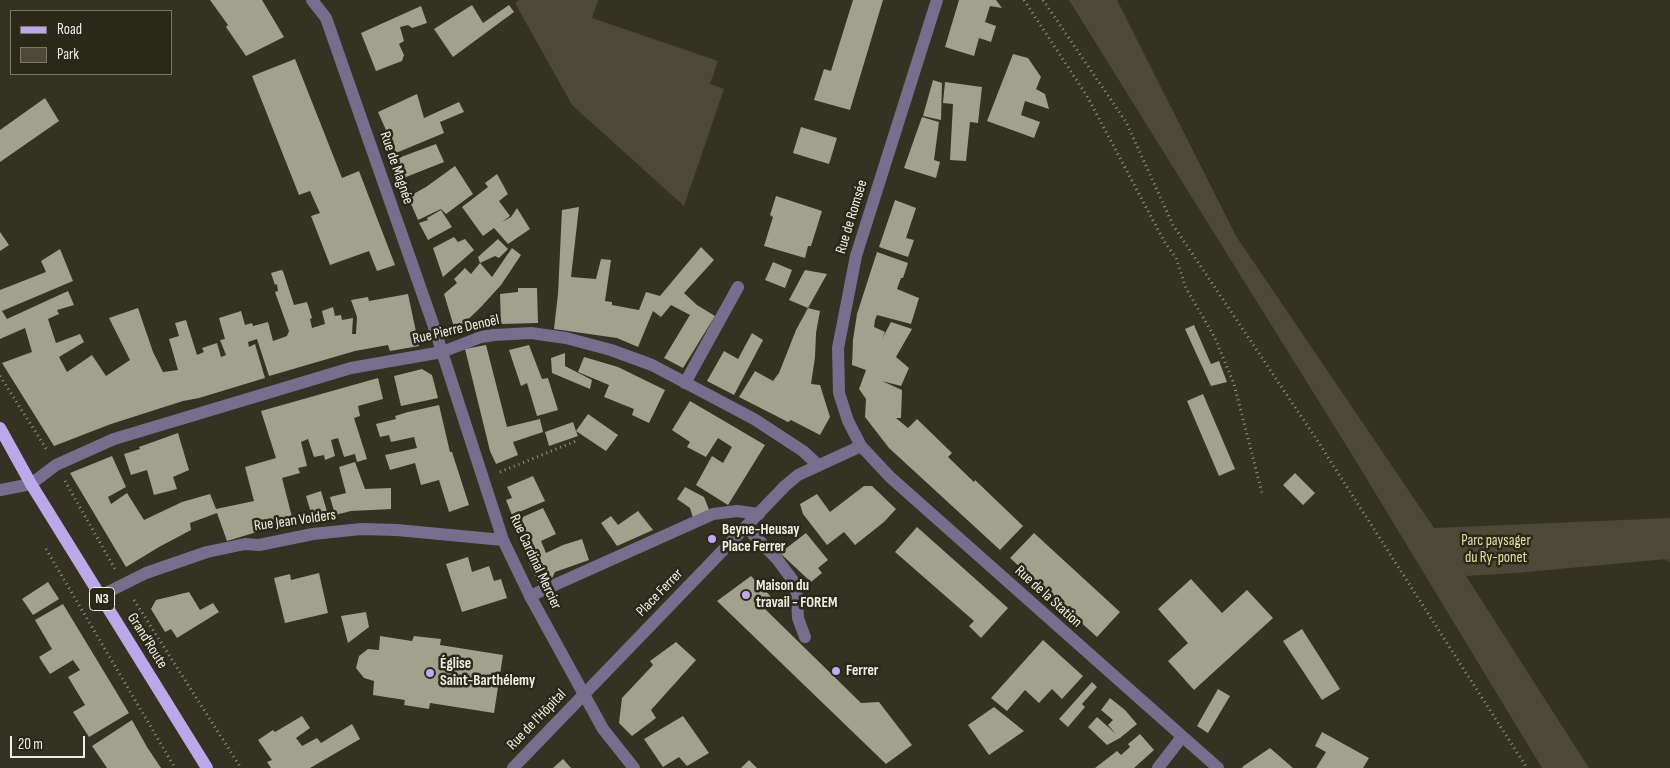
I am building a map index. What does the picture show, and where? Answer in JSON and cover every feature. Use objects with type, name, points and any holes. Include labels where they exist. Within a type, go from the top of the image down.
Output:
[{"type":"main road","name":"Grand'Route","points":[[0,428],[31,484],[206,768]]},
{"type":"street","name":"Rue de Magnée","points":[[312,0],[326,18],[442,352]]},
{"type":"street","name":"Rue de Romsée","points":[[861,446],[848,422],[839,393],[838,348],[856,256],[937,0]]},
{"type":"street","points":[[685,383],[738,287]]},
{"type":"street","name":"Rue Pierre Denoël","points":[[31,484],[56,465],[114,439],[350,368],[442,352],[472,340],[494,335],[540,334],[566,338],[611,350],[652,366],[754,419],[803,451],[818,464]]},
{"type":"street","name":"Rue Cardinal Mercier","points":[[442,352],[503,540],[530,596],[602,729],[634,768]]},
{"type":"street","name":"Place Ferrer","points":[[584,694],[798,475],[818,464],[861,446]]},
{"type":"street","name":"Rue de la Station","points":[[861,446],[890,478],[1218,768]]},
{"type":"street","points":[[0,490],[31,484]]},
{"type":"street","points":[[530,596],[713,514],[737,511],[759,514]]},
{"type":"street","points":[[746,527],[777,559],[794,582],[798,618],[804,637]]},
{"type":"street","name":"Rue Jean Volders","points":[[100,596],[146,573],[206,552],[245,544],[259,545],[312,534],[361,529],[397,530],[503,540]]},
{"type":"street","name":"Rue de l'Hôpital","points":[[513,768],[584,694]]},
{"type":"street","points":[[1158,768],[1182,738]]},
{"type":"path","points":[[1024,0],[1087,96],[1164,241],[1176,258],[1186,288],[1215,338],[1234,384],[1262,493]]},
{"type":"path","points":[[1043,0],[1126,122],[1172,225],[1315,437],[1527,768]]},
{"type":"path","points":[[484,479],[576,441]]},
{"type":"path","points":[[46,548],[175,768]]},
{"type":"green space","points":[[519,0],[598,0],[592,18],[718,61],[710,84],[724,89],[684,206],[572,105],[515,3]]},
{"type":"green space","name":"Parc paysager du Ry-ponet","points":[[1069,0],[1117,0],[1236,236],[1434,528],[1670,518],[1670,563],[1667,559],[1466,576],[1589,768],[1542,768],[1351,453]]},
{"type":"building","points":[[210,0],[262,0],[284,37],[246,56],[226,27],[228,25]]},
{"type":"building","points":[[853,0],[883,0],[850,110],[814,100],[824,69],[831,71]]},
{"type":"building","points":[[959,0],[996,0],[1002,8],[990,6],[985,22],[996,26],[991,42],[979,38],[974,56],[945,47]]},
{"type":"building","points":[[472,5],[483,23],[509,5],[514,12],[453,57],[434,29]]},
{"type":"building","points":[[421,6],[427,23],[412,28],[408,25],[400,27],[404,41],[399,44],[404,55],[402,61],[376,71],[361,33]]},
{"type":"building","points":[[1013,54],[1028,58],[1041,77],[1036,89],[1045,94],[1049,109],[1025,101],[1021,115],[1040,122],[1034,138],[987,121]]},
{"type":"building","points":[[295,59],[342,178],[359,171],[395,265],[377,271],[369,251],[330,265],[311,216],[320,213],[310,191],[299,195],[252,76]]},
{"type":"building","points":[[933,80],[942,83],[941,120],[923,116]]},
{"type":"building","points":[[945,82],[982,87],[978,123],[970,122],[966,161],[950,160],[953,104],[943,103]]},
{"type":"building","points":[[417,94],[424,118],[459,102],[464,112],[440,122],[444,133],[396,153],[378,112]]},
{"type":"building","points":[[45,98],[59,121],[0,162],[0,130]]},
{"type":"building","points":[[922,117],[939,122],[934,160],[940,162],[936,178],[904,168]]},
{"type":"building","points":[[801,127],[837,138],[829,164],[793,153]]},
{"type":"building","points":[[436,144],[444,162],[401,179],[393,160]]},
{"type":"building","points":[[455,166],[473,194],[446,214],[441,209],[418,220],[408,197],[426,187]]},
{"type":"building","points":[[497,174],[508,194],[499,201],[510,216],[502,222],[511,217],[517,208],[530,229],[508,244],[494,228],[483,236],[462,207],[488,187],[485,183]]},
{"type":"building","points":[[776,196],[822,211],[811,246],[808,246],[805,258],[764,246],[773,217],[770,215]]},
{"type":"building","points":[[895,200],[916,208],[906,238],[914,240],[908,257],[879,247]]},
{"type":"building","points":[[579,207],[571,277],[596,279],[601,259],[611,260],[605,301],[612,302],[612,305],[639,310],[646,292],[660,296],[701,247],[714,260],[684,293],[697,305],[715,316],[683,368],[664,358],[690,315],[671,305],[661,317],[653,311],[638,347],[617,338],[554,329],[558,294],[562,210]]},
{"type":"building","points":[[441,210],[452,227],[428,240],[419,223],[428,220],[427,218]]},
{"type":"building","points":[[0,232],[9,245],[0,251]]},
{"type":"building","points":[[454,237],[458,242],[465,239],[474,250],[443,277],[433,248]]},
{"type":"building","points":[[498,239],[508,249],[499,258],[495,256],[480,263],[478,257]]},
{"type":"building","points":[[512,248],[521,255],[501,285],[458,329],[454,327],[444,294],[457,283],[454,279],[465,268],[471,274],[480,263],[492,277]]},
{"type":"building","points":[[60,249],[73,281],[2,311],[7,319],[68,291],[74,305],[57,310],[59,314],[48,319],[56,343],[80,334],[84,342],[59,357],[67,372],[92,355],[106,376],[130,360],[109,318],[138,308],[153,352],[163,372],[178,370],[169,339],[179,336],[175,323],[186,320],[197,355],[204,352],[202,348],[217,343],[221,357],[226,355],[220,340],[225,339],[219,318],[241,311],[245,325],[252,323],[253,326],[268,322],[273,341],[287,336],[289,331],[275,292],[278,291],[277,284],[275,285],[271,273],[281,270],[283,271],[294,305],[307,302],[312,318],[310,319],[312,328],[325,324],[322,311],[333,307],[335,316],[341,315],[342,320],[353,318],[352,334],[356,334],[357,317],[351,300],[368,297],[369,301],[408,294],[419,346],[390,351],[388,345],[355,351],[269,376],[257,339],[248,342],[249,347],[255,344],[265,378],[111,424],[54,446],[2,363],[32,352],[25,328],[0,339],[0,290],[46,272],[41,261]]},
{"type":"building","points":[[877,252],[908,263],[897,289],[919,298],[911,324],[877,315],[875,320],[874,327],[885,332],[882,339],[891,322],[912,329],[896,357],[909,368],[901,386],[882,381],[902,390],[901,418],[896,418],[908,428],[917,419],[952,453],[948,457],[1023,526],[1000,550],[889,448],[865,417],[866,399],[859,389],[866,370],[852,365],[853,340],[857,314]]},
{"type":"building","points":[[773,262],[792,270],[785,288],[765,280]]},
{"type":"building","points":[[805,270],[827,274],[808,308],[789,300]]},
{"type":"building","points":[[518,288],[537,288],[538,323],[501,324],[500,294],[518,292]]},
{"type":"building","points":[[808,308],[820,311],[811,384],[820,385],[830,417],[820,435],[791,420],[788,422],[739,397],[755,371],[773,381],[779,373],[796,330]]},
{"type":"building","points":[[1194,325],[1211,364],[1219,361],[1227,382],[1211,386],[1185,329]]},
{"type":"building","points":[[752,333],[763,340],[734,395],[707,381],[724,351],[738,359]]},
{"type":"building","points":[[486,345],[507,427],[540,419],[543,432],[513,442],[518,455],[496,464],[490,451],[465,349]]},
{"type":"building","points":[[529,345],[542,379],[548,378],[558,410],[537,416],[527,383],[521,386],[509,350]]},
{"type":"building","points":[[565,353],[565,366],[592,380],[590,389],[552,373],[551,358]]},
{"type":"building","points":[[584,357],[618,367],[665,390],[649,423],[632,415],[634,409],[604,397],[609,385],[578,372]]},
{"type":"building","points":[[422,369],[432,375],[438,398],[401,406],[394,376]]},
{"type":"building","points":[[378,378],[383,399],[358,406],[360,416],[354,418],[367,459],[357,462],[355,454],[344,457],[338,438],[331,440],[335,456],[325,460],[324,455],[314,457],[308,439],[301,442],[307,466],[298,468],[300,473],[282,478],[293,521],[227,541],[217,513],[190,523],[191,530],[126,567],[70,473],[112,456],[126,487],[108,497],[111,504],[127,493],[144,520],[182,502],[210,494],[216,509],[254,501],[245,467],[276,458],[261,411]]},
{"type":"building","points":[[1203,394],[1235,469],[1219,476],[1187,401]]},
{"type":"building","points":[[690,401],[765,445],[728,505],[696,485],[712,456],[723,463],[732,447],[718,438],[706,457],[687,447],[690,442],[672,430]]},
{"type":"building","points":[[439,405],[450,452],[452,452],[469,505],[449,512],[439,480],[421,485],[415,463],[390,470],[385,455],[417,448],[414,437],[391,442],[389,435],[380,437],[376,424],[396,419],[395,416],[408,412]]},
{"type":"building","points":[[588,414],[618,435],[606,451],[576,431]]},
{"type":"building","points":[[573,422],[578,436],[549,446],[545,432]]},
{"type":"building","points":[[178,433],[189,470],[173,477],[177,489],[154,495],[147,470],[131,475],[124,454]]},
{"type":"building","points":[[355,462],[365,489],[391,488],[391,509],[351,511],[335,515],[330,497],[346,493],[339,467]]},
{"type":"building","points":[[1295,473],[1315,493],[1303,505],[1283,485]]},
{"type":"building","points":[[533,476],[545,501],[512,515],[506,500],[512,498],[507,487]]},
{"type":"building","points":[[864,486],[872,486],[896,509],[884,522],[855,545],[844,532],[827,545],[803,514],[800,504],[817,494],[830,512]]},
{"type":"building","points":[[685,487],[704,497],[710,512],[693,518],[690,508],[677,499]]},
{"type":"building","points":[[321,491],[329,518],[314,523],[306,496]]},
{"type":"building","points":[[543,508],[556,534],[541,541],[546,553],[582,539],[589,560],[555,572],[552,578],[538,582],[528,562],[532,559],[514,521]]},
{"type":"building","points":[[638,511],[653,530],[617,546],[601,523],[611,516],[618,525]]},
{"type":"building","points":[[917,527],[1008,608],[981,638],[969,626],[974,621],[895,552]]},
{"type":"building","points":[[806,533],[828,560],[818,568],[822,573],[811,582],[780,553]]},
{"type":"building","points":[[1034,533],[1120,612],[1097,637],[1010,558]]},
{"type":"building","points":[[468,557],[472,572],[489,566],[494,581],[501,579],[507,598],[462,612],[446,564]]},
{"type":"building","points":[[319,573],[328,613],[285,623],[274,578],[290,574],[291,580]]},
{"type":"building","points":[[751,576],[775,601],[765,609],[861,703],[879,702],[912,745],[886,764],[717,601]]},
{"type":"building","points":[[1191,579],[1222,613],[1247,590],[1273,618],[1194,690],[1168,661],[1188,643],[1158,609]]},
{"type":"building","points":[[48,582],[59,599],[33,615],[22,599]]},
{"type":"building","points":[[189,592],[200,610],[213,603],[219,612],[177,638],[171,629],[165,632],[151,609],[156,600]]},
{"type":"building","points":[[63,604],[129,713],[89,737],[73,712],[85,705],[68,677],[80,670],[73,660],[50,674],[39,657],[52,649],[35,620]]},
{"type":"building","points":[[366,612],[369,627],[348,643],[341,616]]},
{"type":"building","points":[[1302,629],[1340,689],[1322,700],[1283,641]]},
{"type":"building","name":"Église Saint-Barthélemy","points":[[380,636],[412,641],[414,636],[441,639],[440,645],[503,655],[494,713],[430,703],[429,709],[404,705],[405,700],[373,695],[374,681],[364,678],[356,668],[359,656],[368,649],[379,650]]},
{"type":"building","points":[[1043,640],[1083,676],[1062,699],[1052,689],[1039,703],[1025,690],[1007,711],[991,698]]},
{"type":"building","points":[[676,642],[696,660],[651,710],[656,718],[632,736],[619,723],[622,698],[653,665],[650,661]]},
{"type":"building","points":[[1092,682],[1097,687],[1082,704],[1085,707],[1068,727],[1059,719]]},
{"type":"building","points":[[1218,689],[1230,696],[1208,733],[1197,726]]},
{"type":"building","points":[[1110,698],[1125,710],[1137,724],[1120,738],[1107,745],[1088,727],[1097,717],[1116,734],[1108,725],[1113,720],[1101,710]]},
{"type":"building","points":[[994,707],[1024,731],[989,755],[968,725]]},
{"type":"building","points":[[302,716],[310,728],[296,738],[302,746],[317,738],[321,743],[352,724],[360,739],[310,768],[271,768],[267,762],[272,760],[258,740],[273,730],[275,732]]},
{"type":"building","points":[[683,716],[709,753],[687,766],[679,757],[663,767],[644,739]]},
{"type":"building","points":[[132,720],[161,768],[107,768],[92,746]]},
{"type":"building","points":[[1322,732],[1369,758],[1363,768],[1316,768],[1326,752],[1315,746]]},
{"type":"building","points":[[1140,734],[1154,750],[1134,768],[1095,768],[1117,751],[1121,755],[1130,747],[1128,744]]},
{"type":"building","points":[[1270,748],[1293,768],[1242,767]]},
{"type":"building","points":[[563,759],[571,768],[553,768]]},
{"type":"building","points":[[749,760],[757,768],[741,768]]},
{"type":"place","name":"Beyne-Heusay Place Ferrer","points":[[712,539]]},
{"type":"place","name":"Maison du travail - FOREM","points":[[746,595]]},
{"type":"place","name":"Ferrer","points":[[836,671]]},
{"type":"place","name":"Église Saint-Barthélemy","points":[[430,673]]}]
